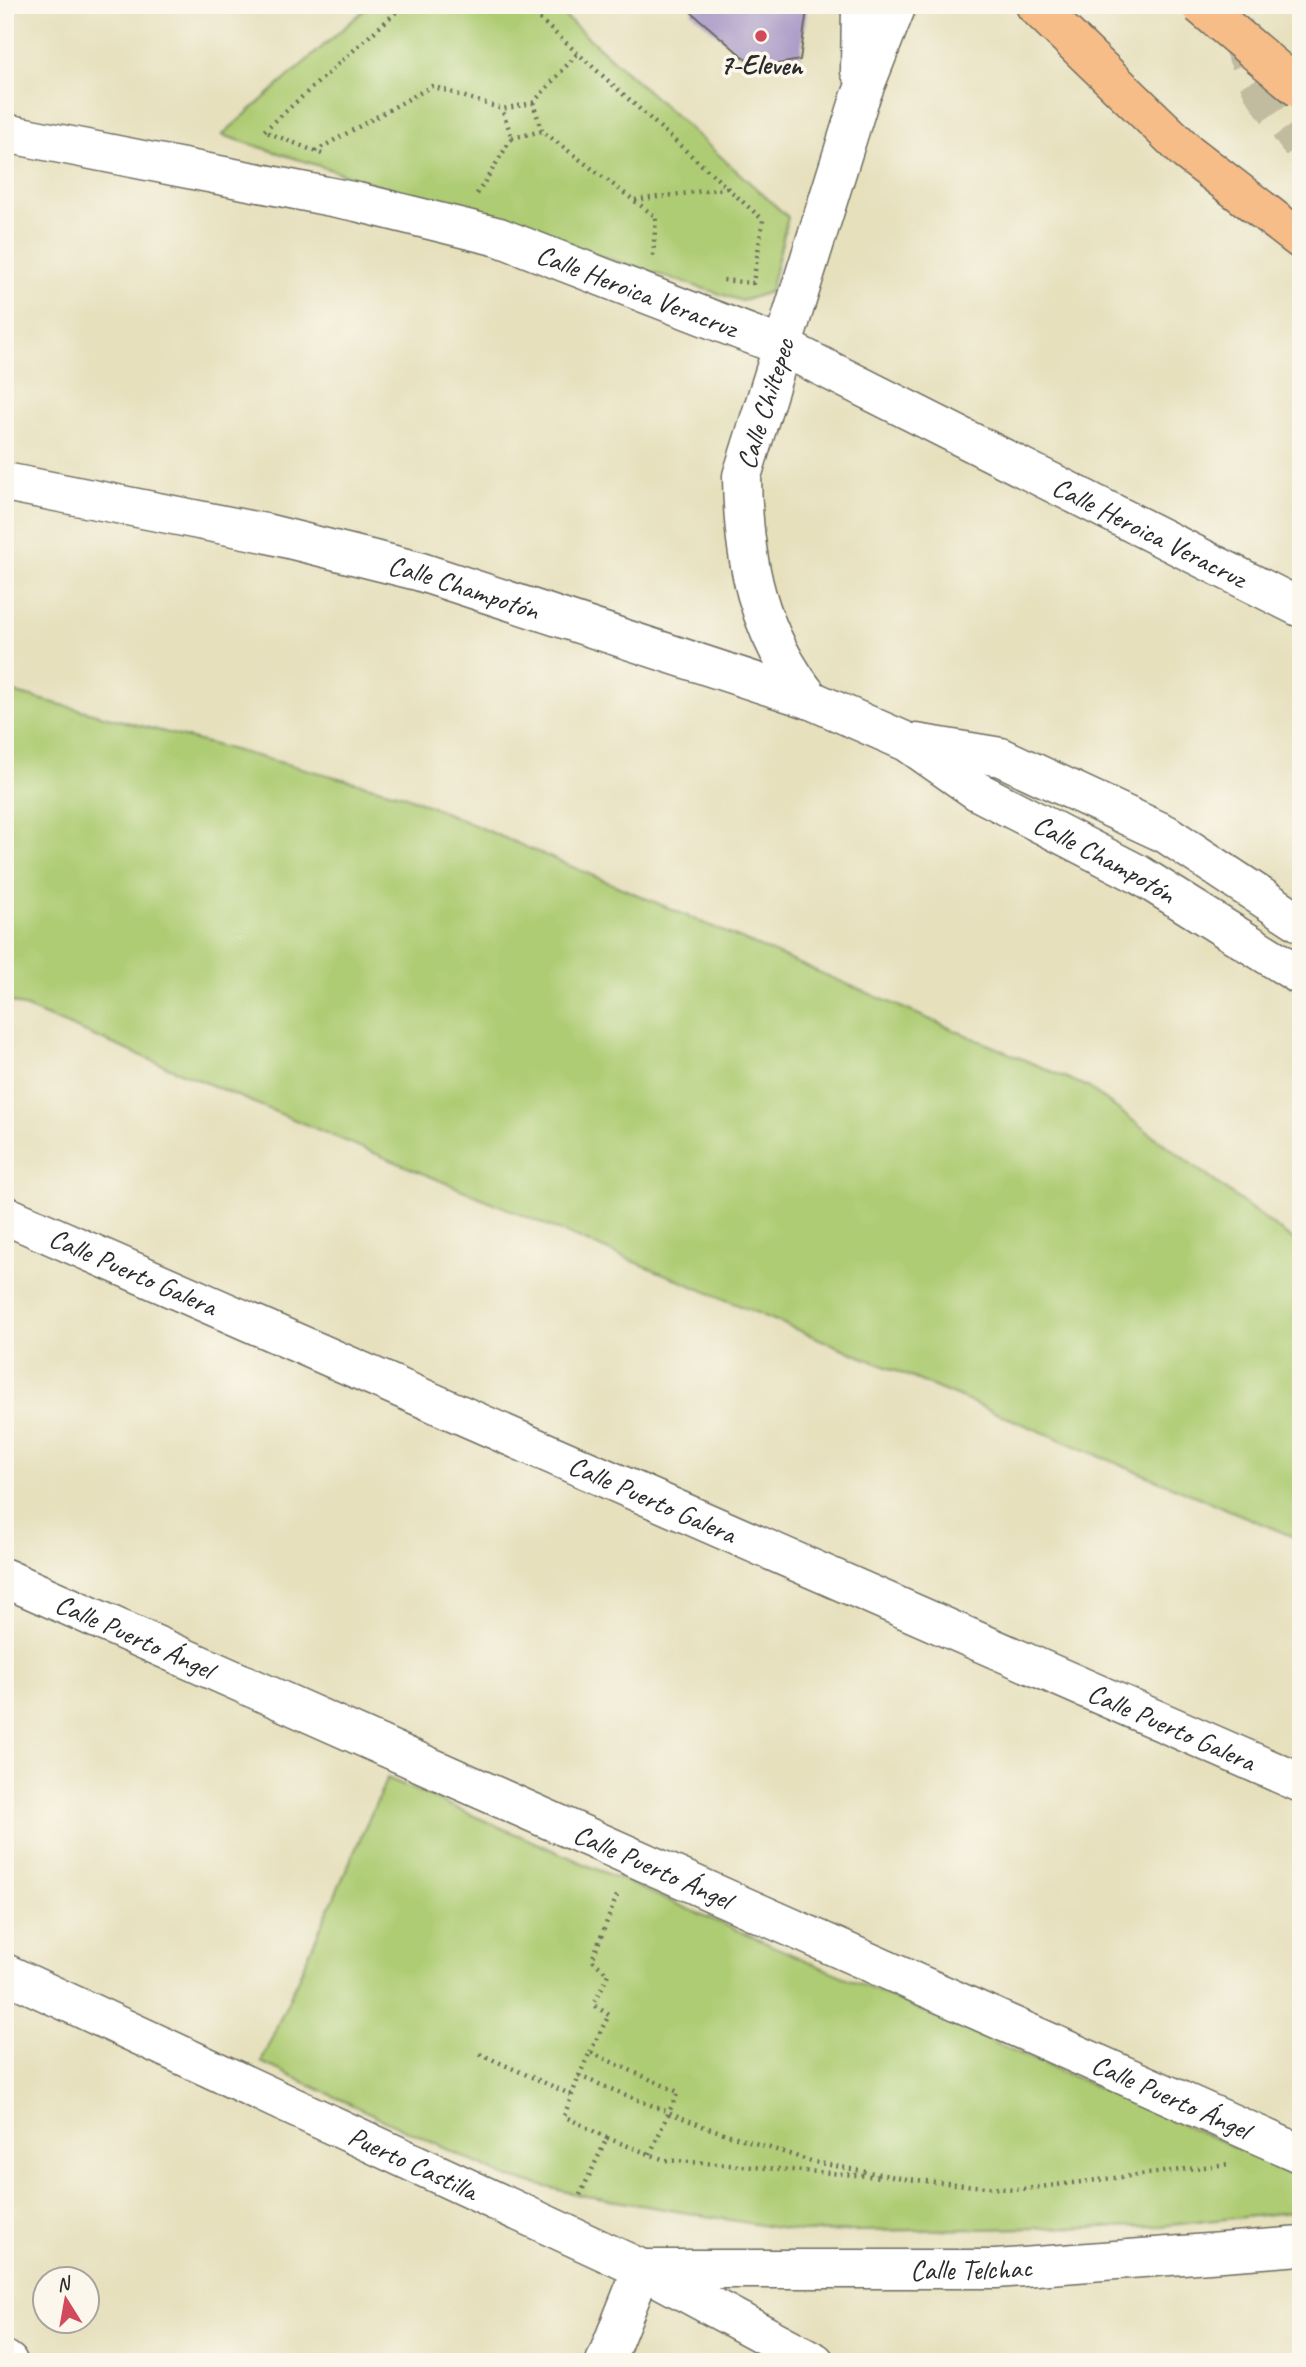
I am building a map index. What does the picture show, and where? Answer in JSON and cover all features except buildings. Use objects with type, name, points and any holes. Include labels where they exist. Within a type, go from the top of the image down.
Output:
[{"type":"highway","points":[[1035,5],[1187,152],[1301,240]]},
{"type":"highway","points":[[1200,5],[1301,90]]},
{"type":"street","name":"Calle Chiltepec","points":[[859,102],[861,5]]},
{"type":"street","name":"Calle Chiltepec","points":[[811,700],[788,671],[765,623],[751,578],[743,529],[742,476],[859,102],[897,5]]},
{"type":"street","name":"Calle Heroica Veracruz","points":[[5,134],[357,202],[499,237],[781,346],[1301,608]]},
{"type":"street","name":"Calle Champotón","points":[[5,482],[265,533],[418,571],[811,700],[907,741],[977,792],[1138,874],[1301,976]]},
{"type":"street","name":"Calle Champotón","points":[[907,741],[1001,757],[1166,834],[1301,923]]},
{"type":"street","name":"Calle Puerto Galera","points":[[5,1215],[1301,1783]]},
{"type":"street","name":"Calle Puerto Ángel","points":[[5,1578],[1301,2154]]},
{"type":"street","name":"Puerto Castilla","points":[[5,1973],[642,2269],[815,2362]]},
{"type":"street","name":"Calle Telchac","points":[[642,2269],[996,2269],[1301,2246]]},
{"type":"street","points":[[605,2362],[642,2269]]},
{"type":"path","points":[[327,156],[264,131],[404,5]]},
{"type":"path","points":[[524,5],[763,220],[753,283],[715,279]]},
{"type":"path","points":[[315,151],[432,86],[502,108],[533,103],[578,53]]},
{"type":"path","points":[[533,103],[542,131],[656,217],[653,259]]},
{"type":"path","points":[[502,108],[512,138]]},
{"type":"path","points":[[476,195],[512,138],[542,131]]},
{"type":"path","points":[[634,201],[727,188]]},
{"type":"path","points":[[631,1856],[592,1960],[608,1974],[594,2005],[609,2015],[579,2076],[564,2116],[607,2138],[664,2160],[1015,2190],[1240,2163]]},
{"type":"path","points":[[590,2052],[678,2092],[650,2154]]},
{"type":"path","points":[[480,2054],[572,2095]]},
{"type":"path","points":[[579,2076],[669,2112],[814,2162],[906,2179]]},
{"type":"path","points":[[580,2195],[607,2138]]},
{"type":"green space","points":[[370,5],[552,5],[788,217],[770,292],[742,301],[222,135]]},
{"type":"green space","points":[[5,690],[404,795],[1088,1087],[1301,1246],[1301,1540],[5,999]]},
{"type":"green space","points":[[387,1778],[1301,2176],[1301,2211],[1161,2226],[802,2232],[580,2195],[506,2177],[261,2062]]},
{"type":"tunnel","points":[[1234,27],[1262,89],[1301,145]]},
{"type":"place","name":"7-Eleven","points":[[761,36]]}]
